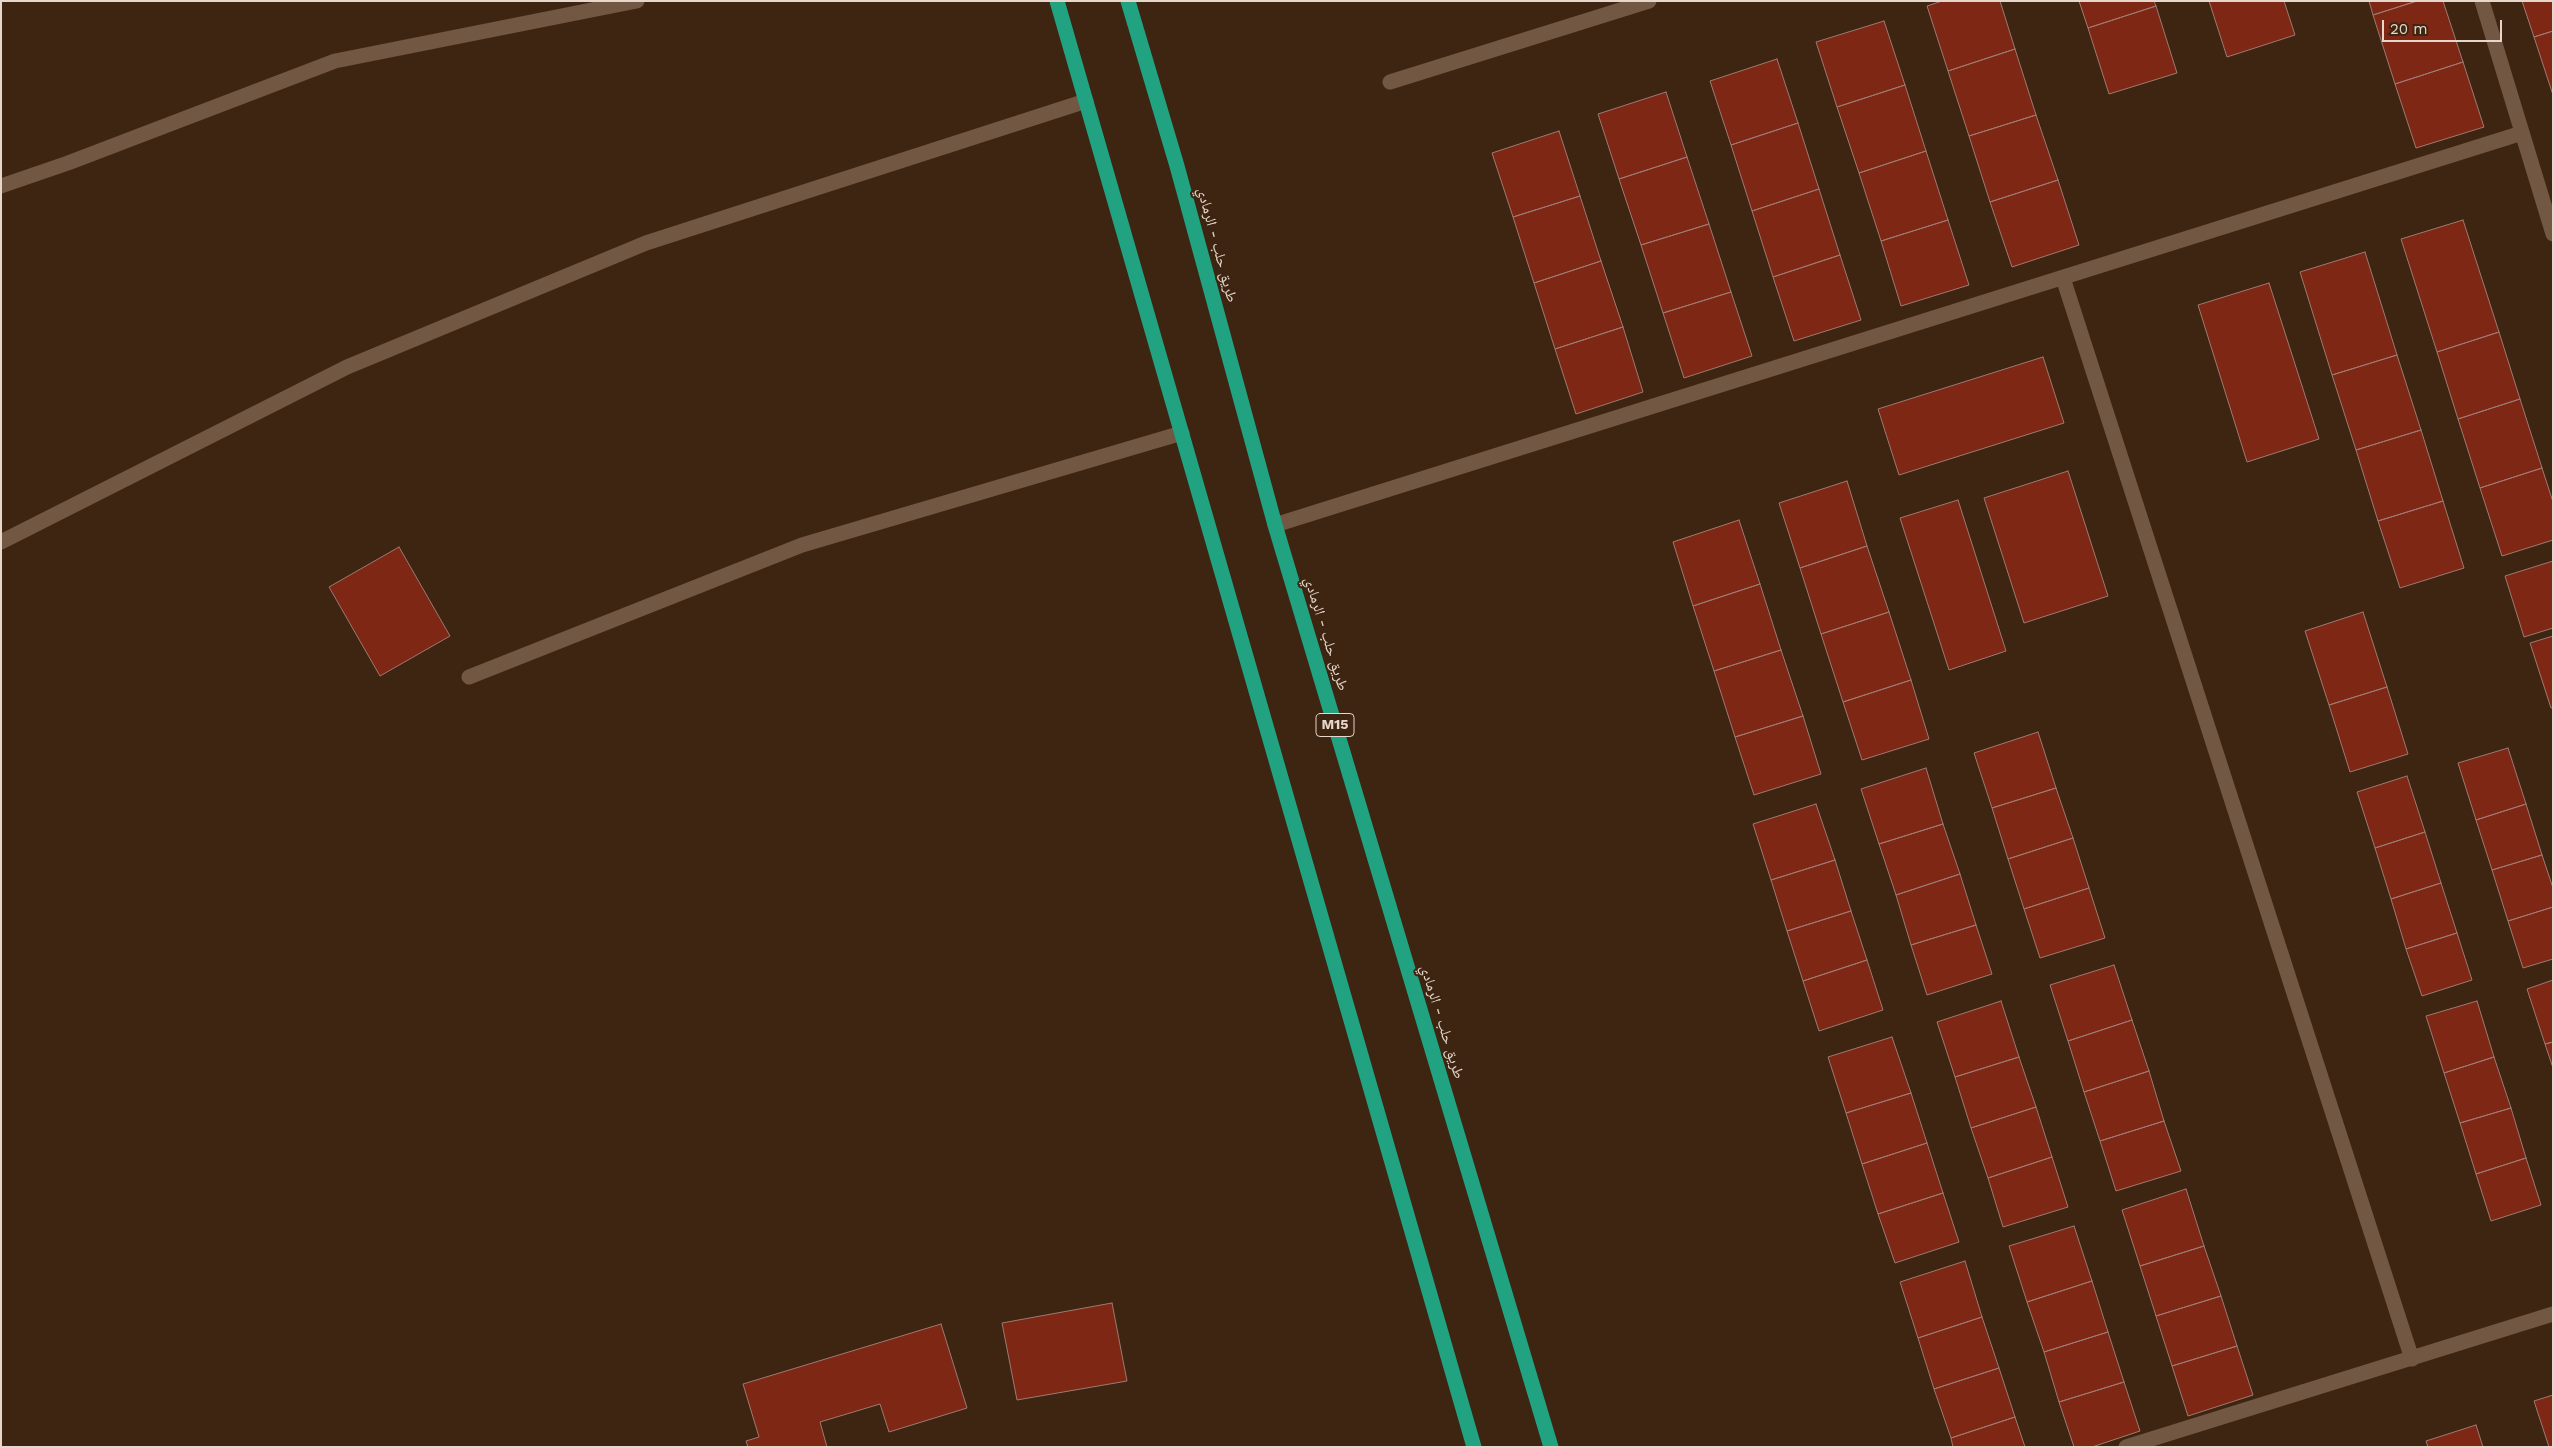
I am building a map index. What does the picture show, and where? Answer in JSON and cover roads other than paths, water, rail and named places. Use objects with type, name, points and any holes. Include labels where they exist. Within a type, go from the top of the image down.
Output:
[{"type":"highway","points":[[1057,1],[1474,1447]]},
{"type":"highway","name":"طريق حلب - الرمادي","points":[[1128,1],[1177,166],[1275,525],[1551,1447]]},
{"type":"street","points":[[1,186],[68,163],[335,61],[637,1]]},
{"type":"street","points":[[1390,82],[1649,1]]},
{"type":"street","points":[[2482,1],[2522,133],[2549,207],[2553,234]]},
{"type":"street","points":[[1,542],[347,367],[646,243],[1086,101]]},
{"type":"street","points":[[1275,525],[2522,133]]},
{"type":"street","points":[[2063,278],[2412,1359]]},
{"type":"street","points":[[469,677],[802,545],[1182,433]]},
{"type":"street","points":[[2126,1447],[2553,1314]]}]
